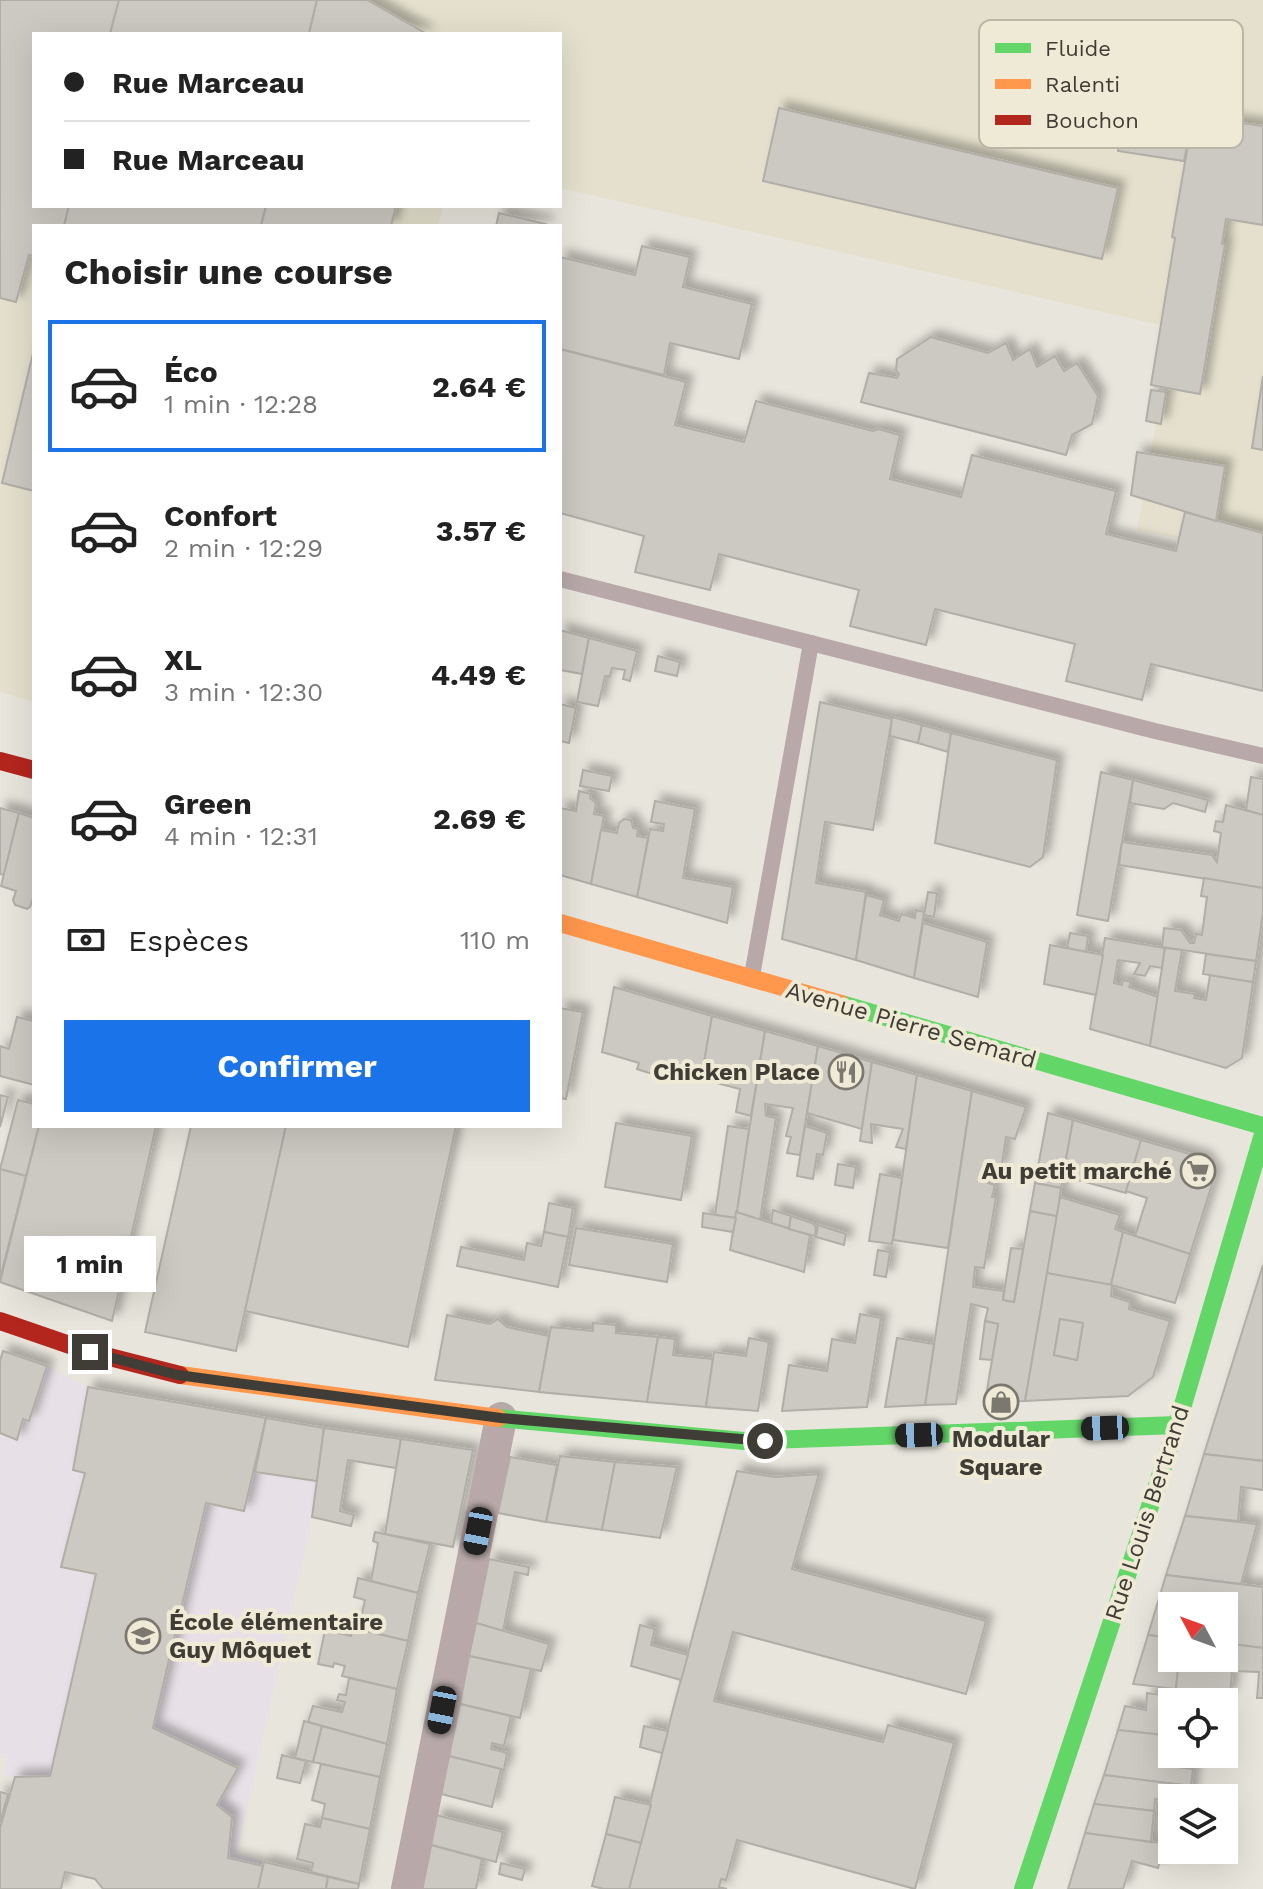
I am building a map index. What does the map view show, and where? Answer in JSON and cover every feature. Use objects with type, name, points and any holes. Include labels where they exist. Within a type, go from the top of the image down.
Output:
[{"type":"street","points":[[0,761],[32,769]]},
{"type":"street","name":"Avenue Pierre Semard","points":[[562,924],[1263,1126]]},
{"type":"street","name":"Rue Louis Bertrand","points":[[1023,1889],[1177,1425],[1263,1134]]},
{"type":"street","points":[[0,1321],[90,1352],[178,1375],[501,1418],[765,1441],[1177,1425]]},
{"type":"street","points":[[407,1889],[501,1418]]},
{"type":"lane","points":[[562,580],[1263,756]]},
{"type":"lane","points":[[751,979],[811,643]]},
{"type":"shaded area","points":[[0,0],[1263,0],[1263,555],[1137,530],[1173,328],[562,188],[562,32],[32,32],[32,208],[442,208],[438,224],[32,224],[32,701],[0,692]]},
{"type":"shaded area","name":"École élémentaire Guy Môquet","points":[[47,1366],[88,1387],[266,1418],[256,1472],[317,1481],[312,1517],[237,1853],[264,1862],[258,1889],[103,1889],[95,1879],[65,1872],[0,1828],[15,1778],[4,1775],[8,1758],[0,1755],[0,1433],[17,1439],[23,1419],[29,1421]]},
{"type":"building","points":[[0,0],[119,0],[111,32],[32,32],[32,208],[68,208],[64,224],[32,224],[32,256],[29,255],[16,302],[0,298]]},
{"type":"building","points":[[119,0],[317,0],[309,32],[111,32]]},
{"type":"building","points":[[317,0],[367,0],[423,32],[309,32]]},
{"type":"building","points":[[779,108],[1118,188],[1102,259],[763,181]]},
{"type":"building","points":[[1243,123],[1263,126],[1263,225],[1226,219],[1222,244],[1225,244],[1200,394],[1151,385],[1175,238],[1172,237],[1187,148],[1243,148]]},
{"type":"building","points":[[1118,148],[1187,148],[1184,161],[1118,151]]},
{"type":"building","points":[[68,208],[266,208],[262,224],[64,224]]},
{"type":"building","points":[[266,208],[396,208],[392,224],[262,224]]},
{"type":"building","points":[[499,213],[546,224],[496,224]]},
{"type":"building","points":[[642,246],[690,257],[683,287],[752,304],[739,359],[670,343],[664,375],[562,350],[562,257],[635,275]]},
{"type":"building","points":[[931,337],[988,353],[1006,343],[1013,360],[1030,349],[1037,367],[1055,356],[1064,371],[1077,363],[1098,396],[1092,424],[1072,435],[1066,455],[861,402],[869,373],[897,378],[897,359]]},
{"type":"building","points":[[562,350],[686,382],[675,425],[744,442],[756,401],[900,435],[890,479],[961,497],[972,455],[1116,491],[1106,534],[1176,551],[1185,512],[1263,533],[1263,691],[1151,664],[1142,700],[1066,681],[1075,644],[935,609],[926,645],[850,626],[859,590],[719,554],[710,590],[635,572],[644,536],[562,514]]},
{"type":"building","points":[[32,357],[32,490],[2,483]]},
{"type":"building","points":[[1263,376],[1263,450],[1252,448]]},
{"type":"building","points":[[1151,390],[1166,392],[1161,424],[1146,421]]},
{"type":"building","points":[[1137,452],[1225,466],[1216,521],[1131,495]]},
{"type":"building","points":[[562,631],[589,638],[582,674],[562,670]]},
{"type":"building","points":[[589,638],[637,651],[630,681],[623,679],[625,670],[612,668],[610,676],[605,676],[598,706],[577,702]]},
{"type":"building","points":[[658,656],[680,662],[677,676],[655,671]]},
{"type":"building","points":[[820,702],[892,719],[873,830],[825,822],[816,883],[866,892],[856,960],[782,939]]},
{"type":"building","points":[[562,704],[576,708],[569,743],[562,741]]},
{"type":"building","points":[[892,717],[922,725],[918,743],[890,736]]},
{"type":"building","points":[[922,725],[951,733],[948,752],[918,743]]},
{"type":"building","points":[[951,733],[1057,760],[1043,857],[1030,867],[935,843]]},
{"type":"building","points":[[583,770],[612,776],[609,791],[580,786]]},
{"type":"building","points":[[1101,772],[1133,780],[1108,921],[1077,915]]},
{"type":"building","points":[[1251,777],[1263,779],[1263,815],[1246,810]]},
{"type":"building","points":[[1133,780],[1208,800],[1205,812],[1173,803],[1164,809],[1130,803]]},
{"type":"building","points":[[579,791],[591,794],[590,798],[596,803],[594,814],[604,816],[591,884],[562,876],[562,808],[576,811]]},
{"type":"building","points":[[655,801],[695,809],[683,878],[733,887],[727,923],[637,897],[650,829],[663,831],[664,824],[651,822]]},
{"type":"building","points":[[1226,805],[1263,815],[1263,888],[1119,865],[1122,842],[1212,855],[1217,862],[1221,833],[1214,831],[1216,821],[1223,822]]},
{"type":"building","points":[[0,808],[19,813],[4,875],[0,874]]},
{"type":"building","points":[[19,813],[32,817],[30,907],[15,905],[16,891],[1,886]]},
{"type":"building","points":[[624,819],[631,820],[633,828],[638,829],[637,836],[648,838],[637,897],[591,884],[601,830],[617,833],[619,823]]},
{"type":"building","points":[[1204,878],[1263,888],[1256,961],[1162,947],[1164,928],[1181,930],[1190,943],[1194,943],[1196,934],[1202,935],[1207,897],[1201,896]]},
{"type":"building","points":[[928,892],[937,893],[934,917],[924,915]]},
{"type":"building","points":[[866,895],[884,900],[880,915],[899,921],[901,914],[915,918],[916,910],[924,912],[914,978],[856,960]]},
{"type":"building","points":[[923,923],[987,942],[978,997],[914,978]]},
{"type":"building","points":[[1070,933],[1088,936],[1086,952],[1067,948]]},
{"type":"building","points":[[1105,938],[1165,948],[1162,968],[1150,966],[1145,976],[1134,974],[1140,963],[1118,960],[1114,983],[1122,985],[1123,980],[1131,982],[1129,987],[1158,997],[1150,1046],[1090,1029]]},
{"type":"building","points":[[1050,945],[1103,955],[1096,995],[1044,984]]},
{"type":"building","points":[[1165,948],[1182,950],[1175,991],[1195,994],[1194,998],[1206,1000],[1210,975],[1253,982],[1242,1058],[1226,1068],[1150,1046]]},
{"type":"building","points":[[1206,954],[1256,961],[1253,982],[1203,974]]},
{"type":"building","points":[[614,987],[712,1016],[701,1081],[661,1069],[659,1076],[637,1069],[639,1063],[602,1052]]},
{"type":"building","points":[[562,1008],[583,1012],[566,1099],[562,1098]]},
{"type":"building","points":[[712,1016],[765,1031],[751,1116],[736,1112],[740,1089],[701,1079]]},
{"type":"building","points":[[17,1017],[32,1021],[32,1084],[0,1076],[0,1046],[9,1049]]},
{"type":"building","points":[[765,1031],[818,1046],[800,1155],[787,1153],[791,1137],[786,1136],[793,1108],[765,1104],[766,1116],[776,1118],[760,1220],[736,1212]]},
{"type":"building","points":[[818,1046],[872,1062],[862,1129],[807,1113]]},
{"type":"building","points":[[872,1062],[917,1075],[906,1149],[896,1147],[903,1129],[871,1124],[872,1143],[860,1141]]},
{"type":"building","points":[[917,1075],[972,1091],[948,1248],[893,1240]]},
{"type":"building","points":[[972,1091],[1026,1107],[1015,1139],[1006,1137],[1001,1171],[990,1167],[988,1183],[995,1185],[992,1197],[996,1197],[984,1268],[975,1267],[973,1287],[1004,1291],[1003,1300],[1014,1302],[1030,1211],[1057,1216],[1025,1401],[985,1402],[998,1324],[985,1321],[988,1308],[971,1304],[956,1404],[925,1405]]},
{"type":"building","points":[[0,1095],[8,1097],[0,1127]]},
{"type":"building","points":[[18,1100],[32,1104],[32,1128],[38,1128],[26,1176],[0,1169]]},
{"type":"building","points":[[1048,1113],[1073,1120],[1061,1188],[1035,1183]]},
{"type":"building","points":[[1073,1120],[1141,1140],[1126,1193],[1063,1176]]},
{"type":"building","points":[[616,1123],[692,1136],[681,1200],[605,1187]]},
{"type":"building","points":[[728,1126],[749,1129],[736,1218],[715,1215]]},
{"type":"building","points":[[805,1126],[827,1133],[823,1155],[817,1154],[813,1179],[797,1176]]},
{"type":"building","points":[[38,1128],[156,1128],[112,1321],[0,1282]]},
{"type":"building","points":[[191,1128],[286,1128],[236,1351],[145,1332]]},
{"type":"building","points":[[286,1128],[456,1128],[408,1347],[245,1311]]},
{"type":"building","points":[[1141,1140],[1204,1158],[1215,1175],[1190,1254],[1135,1236],[1147,1198],[1126,1191]]},
{"type":"building","points":[[838,1164],[856,1167],[853,1188],[835,1185]]},
{"type":"building","points":[[0,1169],[26,1176],[0,1279]]},
{"type":"building","points":[[880,1174],[902,1178],[892,1244],[869,1241]]},
{"type":"building","points":[[1035,1183],[1061,1188],[1057,1216],[1030,1211]]},
{"type":"building","points":[[1060,1197],[1120,1215],[1115,1229],[1123,1232],[1111,1285],[1047,1273]]},
{"type":"building","points":[[549,1203],[573,1208],[568,1237],[544,1232]]},
{"type":"building","points":[[773,1210],[791,1216],[789,1229],[771,1223]]},
{"type":"building","points":[[736,1212],[810,1235],[804,1272],[730,1250]]},
{"type":"building","points":[[703,1213],[736,1218],[733,1232],[702,1227]]},
{"type":"building","points":[[791,1216],[812,1223],[816,1227],[815,1236],[789,1229]]},
{"type":"building","points":[[818,1225],[846,1234],[844,1245],[816,1237]]},
{"type":"building","points":[[576,1228],[673,1244],[667,1282],[569,1265]]},
{"type":"building","points":[[544,1232],[568,1237],[558,1287],[457,1266],[461,1247],[524,1260],[527,1243],[541,1246]]},
{"type":"building","points":[[1123,1232],[1190,1254],[1175,1303],[1111,1285]]},
{"type":"building","points":[[1011,1248],[1023,1249],[1014,1302],[1003,1300]]},
{"type":"building","points":[[878,1250],[890,1252],[886,1277],[874,1275]]},
{"type":"building","points":[[1263,1265],[1263,1461],[1204,1454]]},
{"type":"building","points":[[1047,1273],[1112,1285],[1111,1296],[1130,1302],[1129,1309],[1170,1321],[1153,1377],[1128,1396],[1025,1401]],"holes":[[[1060,1319],[1083,1323],[1077,1360],[1054,1355]]]},
{"type":"building","points":[[860,1314],[881,1318],[867,1407],[782,1411],[789,1365],[827,1371],[832,1339],[855,1343]]},
{"type":"building","points":[[447,1315],[490,1324],[498,1319],[507,1327],[549,1336],[539,1392],[435,1380]]},
{"type":"building","points":[[1060,1319],[1083,1323],[1077,1360],[1054,1355]]},
{"type":"building","points":[[985,1321],[998,1324],[992,1360],[980,1359]]},
{"type":"building","points":[[593,1323],[616,1325],[616,1333],[658,1337],[647,1402],[539,1392],[551,1327],[593,1331]]},
{"type":"building","points":[[658,1337],[675,1339],[673,1355],[713,1359],[706,1407],[647,1402]]},
{"type":"building","points":[[749,1338],[769,1342],[758,1411],[706,1407],[714,1352],[746,1356]]},
{"type":"building","points":[[897,1338],[934,1344],[925,1405],[885,1407]]},
{"type":"building","points":[[3,1351],[47,1366],[29,1421],[23,1419],[17,1440],[0,1433],[0,1361]]},
{"type":"building","points":[[88,1387],[266,1418],[244,1511],[206,1503],[153,1728],[238,1768],[217,1805],[232,1817],[228,1858],[263,1866],[258,1889],[103,1889],[95,1879],[65,1872],[61,1889],[0,1889],[0,1828],[15,1777],[50,1776],[96,1574],[61,1567],[85,1473],[73,1470]]},
{"type":"building","points":[[266,1418],[324,1428],[317,1481],[255,1472]]},
{"type":"building","points":[[324,1428],[401,1439],[396,1468],[348,1460],[340,1511],[354,1515],[351,1526],[312,1517]]},
{"type":"building","points":[[401,1439],[473,1450],[453,1547],[385,1534]]},
{"type":"building","points":[[1204,1454],[1263,1461],[1263,1490],[1241,1487],[1238,1521],[1185,1516]]},
{"type":"building","points":[[560,1456],[615,1462],[602,1530],[546,1522]]},
{"type":"building","points":[[510,1457],[557,1465],[546,1522],[498,1513]]},
{"type":"building","points":[[615,1462],[677,1467],[660,1538],[602,1530]]},
{"type":"building","points":[[737,1471],[775,1477],[819,1474],[792,1569],[986,1621],[966,1694],[733,1632],[714,1701],[883,1742],[888,1725],[954,1743],[915,1889],[737,1840],[726,1880],[721,1879],[719,1887],[727,1889],[629,1889],[673,1709]]},
{"type":"building","points":[[1185,1516],[1257,1524],[1241,1584],[1166,1575]]},
{"type":"building","points":[[375,1532],[430,1544],[418,1593],[371,1581],[378,1543],[373,1541]]},
{"type":"building","points":[[489,1559],[529,1567],[528,1575],[515,1572],[503,1631],[476,1623]]},
{"type":"building","points":[[1166,1575],[1263,1587],[1263,1648],[1238,1645],[1238,1592],[1161,1592]]},
{"type":"building","points":[[358,1578],[418,1593],[408,1641],[353,1628],[356,1617],[361,1618],[365,1600],[354,1597]]},
{"type":"building","points":[[1158,1602],[1158,1636],[1148,1635]]},
{"type":"building","points":[[476,1623],[549,1644],[541,1671],[469,1656]]},
{"type":"building","points":[[640,1625],[655,1629],[651,1645],[688,1655],[681,1680],[631,1666]]},
{"type":"building","points":[[353,1628],[408,1641],[397,1689],[342,1676],[345,1666],[318,1664],[325,1630],[351,1636]]},
{"type":"building","points":[[1148,1635],[1158,1636],[1158,1672],[1178,1672],[1176,1688],[1133,1684]]},
{"type":"building","points":[[1238,1645],[1263,1648],[1263,1698],[1257,1698],[1259,1672],[1238,1671]]},
{"type":"building","points":[[469,1656],[531,1669],[520,1718],[460,1704]]},
{"type":"building","points":[[1178,1672],[1232,1672],[1231,1688],[1176,1688]]},
{"type":"building","points":[[349,1678],[397,1689],[387,1744],[308,1722],[313,1706],[342,1712],[345,1702],[337,1700],[339,1694],[346,1695]]},
{"type":"building","points":[[1147,1693],[1158,1694],[1158,1734],[1118,1730],[1125,1706],[1146,1710]]},
{"type":"building","points":[[460,1704],[511,1716],[504,1746],[492,1743],[491,1749],[507,1753],[504,1770],[449,1756]]},
{"type":"building","points":[[304,1721],[322,1726],[313,1762],[295,1758]]},
{"type":"building","points":[[322,1726],[387,1744],[380,1777],[313,1762]]},
{"type":"building","points":[[644,1726],[668,1731],[662,1753],[640,1747]]},
{"type":"building","points":[[1118,1730],[1158,1734],[1158,1768],[1193,1769],[1191,1784],[1104,1775]]},
{"type":"building","points":[[282,1755],[306,1761],[300,1783],[277,1778]]},
{"type":"building","points":[[449,1756],[501,1769],[492,1807],[441,1794]]},
{"type":"building","points":[[321,1764],[380,1777],[370,1829],[322,1818],[325,1804],[312,1800]]},
{"type":"building","points":[[1104,1775],[1175,1784],[1158,1784],[1154,1811],[1094,1804]]},
{"type":"building","points":[[0,1792],[8,1794],[0,1823]]},
{"type":"building","points":[[615,1797],[651,1805],[641,1843],[606,1834]]},
{"type":"building","points":[[1094,1804],[1154,1811],[1151,1842],[1085,1833]]},
{"type":"building","points":[[436,1815],[503,1832],[496,1862],[431,1845]]},
{"type":"building","points":[[322,1818],[370,1829],[359,1884],[311,1872],[313,1863],[297,1859],[305,1824],[320,1827]]},
{"type":"building","points":[[1085,1833],[1158,1842],[1158,1868],[1132,1861],[1123,1889],[1068,1889]]},
{"type":"building","points":[[606,1834],[641,1843],[629,1889],[592,1886]]},
{"type":"building","points":[[431,1845],[482,1859],[476,1889],[422,1889]]},
{"type":"building","points":[[264,1862],[328,1877],[326,1889],[258,1889]]},
{"type":"building","points":[[501,1863],[525,1869],[522,1880],[499,1874]]},
{"type":"building","points":[[328,1877],[359,1884],[358,1889],[326,1889]]},
{"type":"traffic: fast","points":[[841,1004],[1263,1126]]},
{"type":"traffic: fast","points":[[1023,1889],[1177,1425],[1263,1134]]},
{"type":"traffic: fast","points":[[498,1418],[744,1441],[1177,1425]]},
{"type":"traffic: slow","points":[[562,924],[841,1004]]},
{"type":"traffic: slow","points":[[180,1375],[498,1418]]},
{"type":"traffic: jam","points":[[0,761],[32,769]]},
{"type":"traffic: jam","points":[[0,1321],[90,1352],[180,1375]]},
{"type":"place","name":"Chicken Place","points":[[846,1072]]},
{"type":"place","name":"Au petit marché","points":[[1198,1171]]},
{"type":"place","name":"Modular Square","points":[[1001,1402]]},
{"type":"place","name":"École élémentaire Guy Môquet","points":[[143,1636]]},
{"type":"route","points":[[90,1352],[178,1375],[501,1418],[765,1441]]}]
